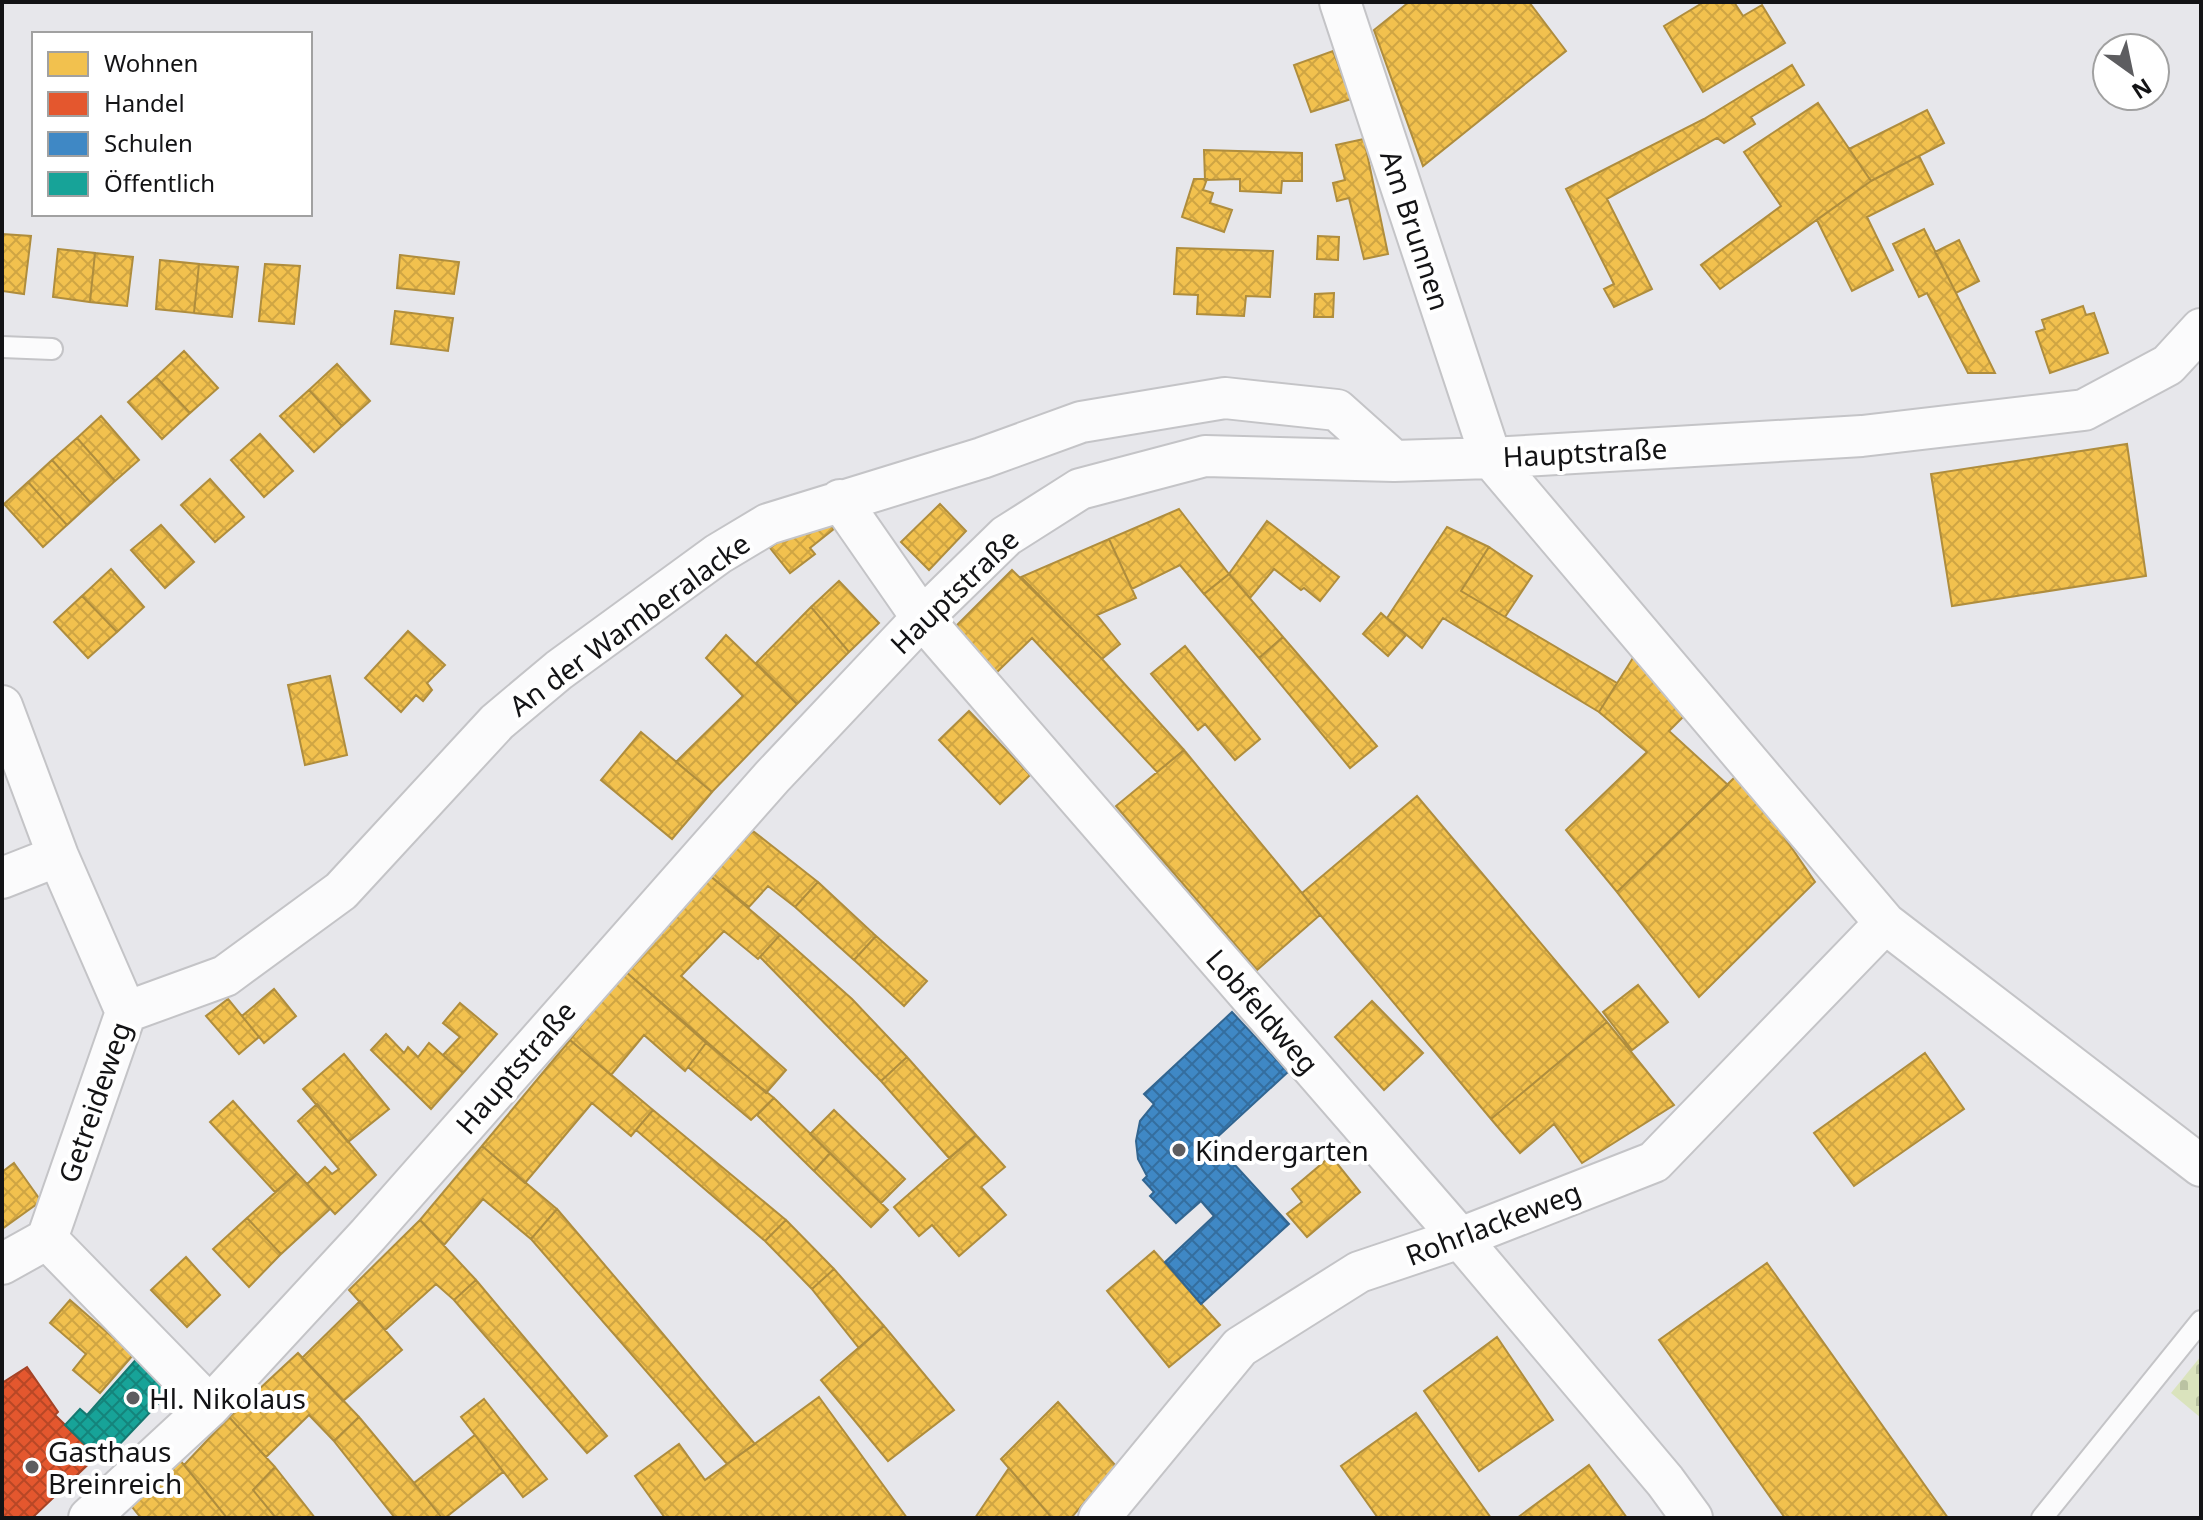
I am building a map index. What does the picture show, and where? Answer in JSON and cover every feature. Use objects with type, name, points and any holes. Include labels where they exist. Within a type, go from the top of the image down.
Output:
[{"type":"street","name":"Am Brunnen","points":[[1340,2],[1491,458]]},
{"type":"street","name":"Hauptstraße","points":[[89,1518],[210,1406],[378,1223],[772,777],[922,618],[1006,536],[1080,489],[1205,456],[1394,461],[1491,458],[1862,436],[2084,410],[2168,365],[2201,329]]},
{"type":"street","name":"An der Wamberalacke","points":[[126,1012],[225,976],[341,891],[497,722],[559,670],[718,554],[768,524],[982,458],[1081,422],[1225,398],[1337,410],[1394,461]]},
{"type":"street","points":[[1491,458],[1885,923],[2201,1166]]},
{"type":"street","name":"Lobfeldweg","points":[[840,500],[922,618],[1460,1238],[1665,1481],[1692,1518]]},
{"type":"street","name":"Getreideweg","points":[[2,706],[58,856],[126,1012],[47,1239]]},
{"type":"street","points":[[2,878],[58,856]]},
{"type":"street","name":"Rohrlackeweg","points":[[1099,1518],[1240,1347],[1359,1272],[1460,1238],[1654,1162],[1885,923]]},
{"type":"street","points":[[2,1264],[47,1239],[210,1406]]},
{"type":"lane","points":[[2,347],[52,349]]},
{"type":"lane","points":[[2042,1518],[2201,1321]]},
{"type":"green space","points":[[2201,1356],[2201,1418],[2171,1393]]},
{"type":"building: Wohnen","points":[[1409,2],[1529,2],[1566,51],[1423,166],[1374,30]]},
{"type":"building: Wohnen","points":[[1704,2],[1734,2],[1743,16],[1762,5],[1785,43],[1703,92],[1664,26]]},
{"type":"building: Wohnen","points":[[1333,51],[1351,99],[1311,112],[1294,65]]},
{"type":"building: Wohnen","points":[[1792,65],[1804,85],[1751,117],[1755,124],[1724,143],[1717,138],[1607,199],[1652,289],[1614,307],[1604,289],[1614,284],[1566,189],[1704,119]]},
{"type":"building: Wohnen","points":[[1818,103],[1871,181],[1720,289],[1701,265],[1781,206],[1744,152]]},
{"type":"building: Wohnen","points":[[1927,110],[1944,143],[1871,181],[1849,149]]},
{"type":"building: Wohnen","points":[[1364,139],[1388,254],[1364,259],[1349,198],[1337,201],[1333,183],[1345,180],[1336,145]]},
{"type":"building: Wohnen","points":[[1204,150],[1302,153],[1302,181],[1282,181],[1281,193],[1240,191],[1240,179],[1205,180]]},
{"type":"building: Wohnen","points":[[1919,156],[1933,184],[1867,217],[1893,270],[1852,291],[1817,220],[1871,181]]},
{"type":"building: Wohnen","points":[[1194,179],[1207,179],[1203,190],[1213,193],[1210,203],[1232,210],[1224,232],[1182,217]]},
{"type":"building: Wohnen","points":[[1924,229],[1995,373],[1968,373],[1927,293],[1919,297],[1893,244]]},
{"type":"building: Wohnen","points":[[2,234],[31,236],[24,294],[2,291]]},
{"type":"building: Wohnen","points":[[1318,236],[1339,237],[1338,260],[1317,259]]},
{"type":"building: Wohnen","points":[[1959,240],[1979,281],[1956,293],[1935,252]]},
{"type":"building: Wohnen","points":[[1177,248],[1273,251],[1270,297],[1246,296],[1244,316],[1197,314],[1198,295],[1174,294]]},
{"type":"building: Wohnen","points":[[58,249],[95,253],[90,302],[53,297]]},
{"type":"building: Wohnen","points":[[95,253],[133,257],[127,306],[90,302]]},
{"type":"building: Wohnen","points":[[400,255],[459,262],[454,294],[397,288]]},
{"type":"building: Wohnen","points":[[160,260],[199,264],[194,313],[156,309]]},
{"type":"building: Wohnen","points":[[199,264],[238,267],[232,317],[194,313]]},
{"type":"building: Wohnen","points":[[265,264],[300,266],[294,324],[259,321]]},
{"type":"building: Wohnen","points":[[1334,293],[1333,317],[1314,317],[1315,294]]},
{"type":"building: Wohnen","points":[[2083,306],[2086,315],[2094,313],[2108,353],[2050,373],[2036,332],[2045,329],[2042,320]]},
{"type":"building: Wohnen","points":[[395,311],[453,318],[448,351],[391,344]]},
{"type":"building: Wohnen","points":[[184,351],[218,388],[190,413],[156,377]]},
{"type":"building: Wohnen","points":[[337,364],[370,401],[342,426],[309,390]]},
{"type":"building: Wohnen","points":[[156,377],[190,413],[162,439],[128,402]]},
{"type":"building: Wohnen","points":[[309,390],[342,426],[314,452],[280,416]]},
{"type":"building: Wohnen","points":[[101,416],[139,460],[115,481],[77,438]]},
{"type":"building: Wohnen","points":[[260,434],[293,471],[264,497],[231,460]]},
{"type":"building: Wohnen","points":[[77,438],[115,481],[91,503],[52,460]]},
{"type":"building: Wohnen","points":[[2127,444],[2146,576],[1952,606],[1931,474]]},
{"type":"building: Wohnen","points":[[52,460],[91,503],[67,525],[28,482]]},
{"type":"building: Wohnen","points":[[210,479],[244,517],[215,542],[181,505]]},
{"type":"building: Wohnen","points":[[28,482],[67,525],[43,547],[4,504]]},
{"type":"building: Wohnen","points":[[940,504],[966,531],[929,570],[901,542]]},
{"type":"building: Wohnen","points":[[1179,509],[1229,574],[1204,594],[1180,565],[1132,589],[1109,539]]},
{"type":"building: Wohnen","points":[[811,518],[824,518],[834,529],[810,548],[815,554],[790,573],[770,548]]},
{"type":"building: Wohnen","points":[[1267,521],[1339,577],[1320,601],[1274,569],[1250,598],[1229,574]]},
{"type":"building: Wohnen","points":[[161,525],[194,562],[165,588],[131,550]]},
{"type":"building: Wohnen","points":[[1447,527],[1489,547],[1461,591],[1617,683],[1599,712],[1443,618],[1422,648],[1387,618]]},
{"type":"building: Wohnen","points":[[1109,539],[1136,598],[1097,615],[1120,644],[1102,659],[1021,577]]},
{"type":"building: Wohnen","points":[[1489,547],[1532,576],[1505,617],[1461,591]]},
{"type":"building: Wohnen","points":[[111,569],[144,607],[117,632],[82,596]]},
{"type":"building: Wohnen","points":[[1012,570],[1102,659],[1184,750],[1157,772],[1032,638],[996,673],[956,626]]},
{"type":"building: Wohnen","points":[[1229,574],[1283,637],[1259,658],[1204,594]]},
{"type":"building: Wohnen","points":[[839,581],[879,623],[849,652],[811,607]]},
{"type":"building: Wohnen","points":[[82,596],[117,632],[88,658],[54,622]]},
{"type":"building: Wohnen","points":[[811,607],[849,652],[797,704],[756,663]]},
{"type":"building: Wohnen","points":[[1381,613],[1406,635],[1388,656],[1363,634]]},
{"type":"building: Wohnen","points":[[408,631],[445,665],[427,683],[432,690],[423,701],[416,695],[401,712],[365,678]]},
{"type":"building: Wohnen","points":[[726,635],[797,704],[712,792],[676,762],[743,696],[706,658]]},
{"type":"building: Wohnen","points":[[1283,637],[1377,746],[1350,768],[1259,658]]},
{"type":"building: Wohnen","points":[[1185,646],[1260,739],[1235,760],[1205,724],[1198,730],[1151,674]]},
{"type":"building: Wohnen","points":[[1636,653],[1691,709],[1669,731],[1728,785],[1617,892],[1566,830],[1647,752],[1599,712]]},
{"type":"building: Wohnen","points":[[330,676],[347,755],[305,765],[288,685]]},
{"type":"building: Wohnen","points":[[969,711],[1030,775],[1000,804],[939,740]]},
{"type":"building: Wohnen","points":[[641,732],[712,792],[672,839],[601,780]]},
{"type":"building: Wohnen","points":[[1184,750],[1320,915],[1257,970],[1116,806]]},
{"type":"building: Wohnen","points":[[1740,772],[1815,882],[1699,997],[1617,892]]},
{"type":"building: Wohnen","points":[[1417,796],[1607,1022],[1491,1119],[1302,893]]},
{"type":"building: Wohnen","points":[[753,831],[818,882],[795,907],[768,886],[749,907],[709,875]]},
{"type":"building: Wohnen","points":[[709,875],[780,935],[758,959],[724,931],[681,976],[786,1070],[766,1093],[625,971]]},
{"type":"building: Wohnen","points":[[818,882],[876,936],[854,960],[795,907]]},
{"type":"building: Wohnen","points":[[780,935],[852,999],[907,1057],[881,1081],[760,957]]},
{"type":"building: Wohnen","points":[[876,936],[927,981],[904,1006],[854,960]]},
{"type":"building: Wohnen","points":[[625,971],[706,1043],[685,1071],[644,1035],[611,1075],[570,1040]]},
{"type":"building: Wohnen","points":[[1638,985],[1668,1022],[1632,1050],[1603,1012]]},
{"type":"building: Wohnen","points":[[274,989],[296,1016],[264,1043],[242,1016]]},
{"type":"building: Wohnen","points":[[228,999],[259,1037],[239,1054],[206,1016]]},
{"type":"building: Wohnen","points":[[1372,1001],[1423,1053],[1384,1090],[1335,1037]]},
{"type":"building: Wohnen","points":[[460,1003],[497,1034],[463,1073],[443,1055],[460,1037],[443,1023]]},
{"type":"building: Wohnen","points":[[1607,1022],[1674,1105],[1582,1163],[1554,1124],[1520,1153],[1491,1119]]},
{"type":"building: Wohnen","points":[[386,1034],[404,1053],[408,1047],[418,1057],[429,1043],[463,1073],[431,1109],[371,1050]]},
{"type":"building: Wohnen","points":[[570,1040],[653,1110],[631,1136],[592,1103],[525,1183],[482,1146]]},
{"type":"building: Wohnen","points":[[706,1043],[774,1098],[751,1120],[688,1067]]},
{"type":"building: Wohnen","points":[[1925,1053],[1964,1109],[1854,1186],[1814,1133]]},
{"type":"building: Wohnen","points":[[344,1054],[389,1109],[348,1142],[303,1089]]},
{"type":"building: Wohnen","points":[[907,1057],[976,1135],[949,1158],[881,1081]]},
{"type":"building: Wohnen","points":[[774,1098],[830,1153],[814,1171],[757,1115]]},
{"type":"building: Wohnen","points":[[233,1101],[297,1173],[275,1192],[210,1122]]},
{"type":"building: Wohnen","points":[[317,1104],[376,1175],[335,1214],[307,1184],[325,1167],[332,1174],[339,1169],[298,1121]]},
{"type":"building: Wohnen","points":[[653,1110],[786,1220],[765,1241],[636,1130]]},
{"type":"building: Wohnen","points":[[834,1110],[905,1179],[881,1203],[810,1134]]},
{"type":"building: Wohnen","points":[[976,1135],[1005,1167],[981,1187],[1006,1215],[959,1256],[932,1225],[919,1236],[894,1207]]},
{"type":"building: Wohnen","points":[[482,1146],[557,1209],[531,1239],[483,1199],[444,1245],[420,1220]]},
{"type":"building: Wohnen","points":[[830,1153],[888,1210],[871,1227],[814,1171]]},
{"type":"building: Wohnen","points":[[1331,1156],[1360,1192],[1307,1237],[1287,1214],[1302,1202],[1292,1189]]},
{"type":"building: Wohnen","points":[[14,1163],[41,1201],[2,1229],[2,1172]]},
{"type":"building: Wohnen","points":[[297,1173],[330,1209],[281,1254],[247,1218]]},
{"type":"building: Wohnen","points":[[557,1209],[755,1444],[727,1464],[531,1239]]},
{"type":"building: Wohnen","points":[[247,1218],[281,1254],[249,1287],[213,1249]]},
{"type":"building: Wohnen","points":[[420,1220],[476,1280],[454,1300],[436,1284],[385,1330],[349,1290]]},
{"type":"building: Wohnen","points":[[786,1220],[834,1269],[812,1289],[765,1241]]},
{"type":"building: Wohnen","points":[[1154,1251],[1220,1325],[1169,1367],[1107,1291]]},
{"type":"building: Wohnen","points":[[186,1257],[220,1295],[187,1327],[151,1290]]},
{"type":"building: Wohnen","points":[[1767,1263],[1948,1518],[1785,1518],[1659,1340]]},
{"type":"building: Wohnen","points":[[834,1269],[884,1326],[859,1348],[812,1289]]},
{"type":"building: Wohnen","points":[[476,1280],[607,1436],[587,1453],[454,1300]]},
{"type":"building: Wohnen","points":[[70,1300],[133,1355],[100,1393],[73,1370],[86,1354],[50,1323]]},
{"type":"building: Wohnen","points":[[360,1301],[402,1350],[343,1401],[302,1358]]},
{"type":"building: Wohnen","points":[[884,1326],[954,1410],[888,1461],[821,1380]]},
{"type":"building: Wohnen","points":[[1497,1337],[1553,1420],[1479,1471],[1424,1391]]},
{"type":"building: Wohnen","points":[[298,1353],[359,1417],[334,1441],[309,1415],[266,1457],[229,1417]]},
{"type":"building: Wohnen","points":[[819,1397],[907,1518],[665,1518],[635,1476],[679,1444],[705,1480]]},
{"type":"building: Wohnen","points":[[484,1399],[547,1479],[523,1497],[461,1417]]},
{"type":"building: Wohnen","points":[[1058,1402],[1116,1466],[1071,1518],[1052,1518],[1001,1459]]},
{"type":"building: Wohnen","points":[[1416,1413],[1491,1518],[1378,1518],[1341,1466]]},
{"type":"building: Wohnen","points":[[229,1417],[275,1467],[253,1490],[276,1518],[227,1518],[184,1465]]},
{"type":"building: Wohnen","points":[[359,1417],[442,1518],[395,1518],[334,1441]]},
{"type":"building: Wohnen","points":[[475,1435],[503,1472],[442,1518],[414,1483]]},
{"type":"building: Wohnen","points":[[179,1459],[227,1518],[141,1518],[129,1503]]},
{"type":"building: Wohnen","points":[[1589,1465],[1627,1518],[1517,1518]]},
{"type":"building: Wohnen","points":[[275,1467],[315,1518],[276,1518],[253,1490]]},
{"type":"building: Wohnen","points":[[1009,1468],[1052,1518],[975,1518]]},
{"type":"building: Handel","points":[[27,1367],[58,1412],[55,1415],[97,1456],[32,1518],[2,1518],[2,1383]]},
{"type":"building: Schulen","name":"Kindergarten","points":[[1232,1012],[1288,1072],[1213,1141],[1289,1224],[1201,1304],[1165,1262],[1214,1216],[1201,1201],[1176,1223],[1150,1196],[1154,1192],[1143,1180],[1147,1176],[1138,1159],[1136,1141],[1140,1121],[1154,1104],[1144,1094]]},
{"type":"building: Öffentlich","name":"Hl. Nikolaus","points":[[140,1355],[175,1386],[116,1448],[110,1442],[97,1456],[65,1425],[80,1409],[87,1415]]},
{"type":"place","name":"Kindergarten","points":[[1179,1150]]},
{"type":"place","name":"Hl. Nikolaus","points":[[133,1398]]},
{"type":"place","name":"Gasthaus Breinreich","points":[[32,1467]]}]
